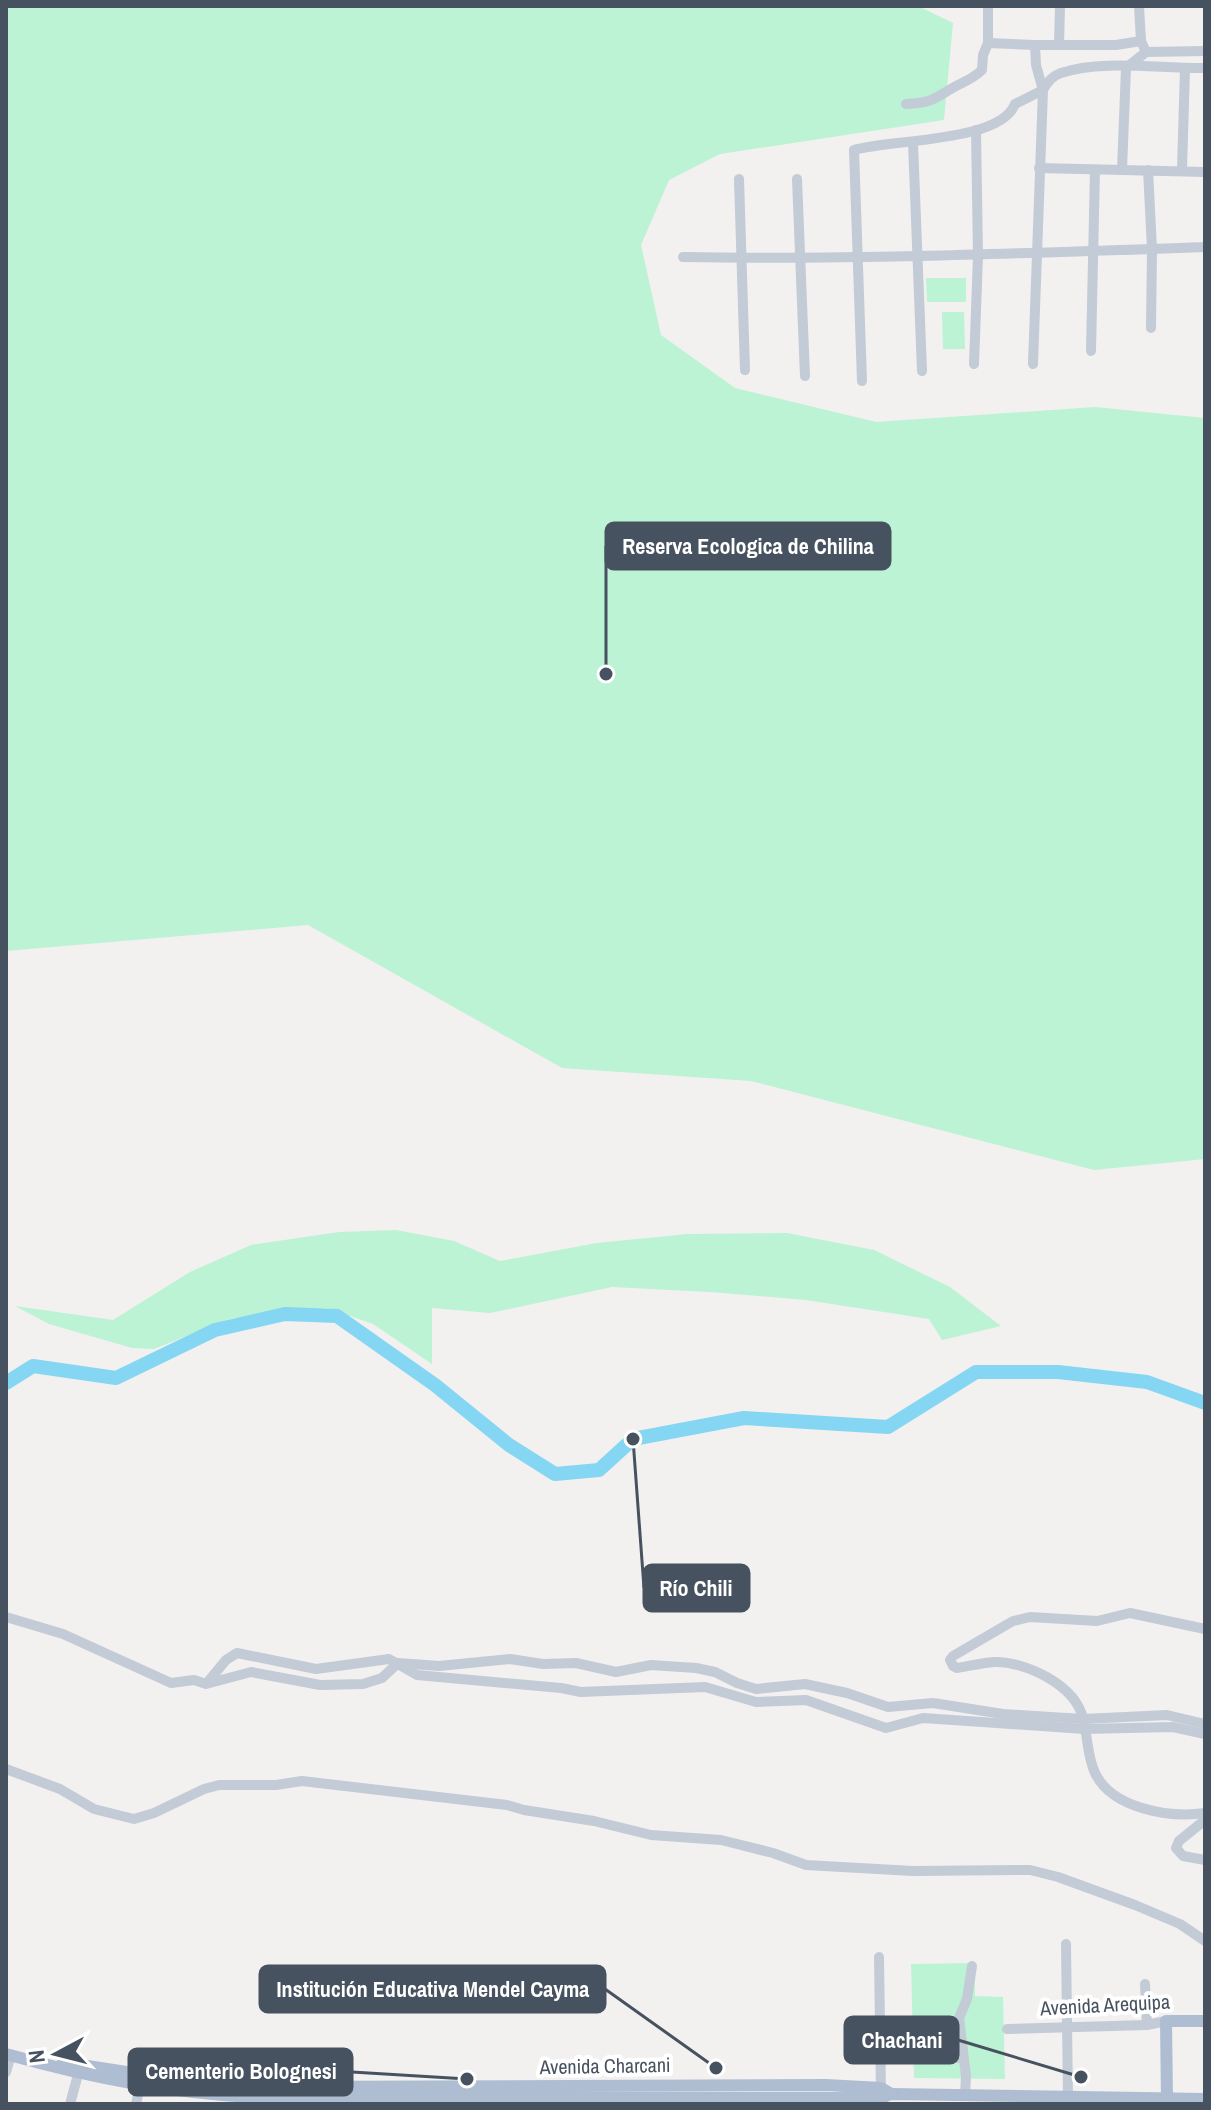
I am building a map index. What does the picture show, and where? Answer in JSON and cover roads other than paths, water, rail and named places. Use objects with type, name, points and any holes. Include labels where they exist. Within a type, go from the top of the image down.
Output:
[{"type":"main road","name":"Avenida Arequipa","points":[[1166,2021],[1205,2021]]},
{"type":"main road","points":[[1166,2021],[1167,2102]]},
{"type":"main road","name":"Avenida Charcani","points":[[9,2054],[202,2094],[327,2097],[826,2095],[1167,2102],[1205,2099]]},
{"type":"street","points":[[906,104],[927,103],[940,98],[982,70],[988,43],[988,6]]},
{"type":"street","points":[[1059,45],[1060,6]]},
{"type":"street","points":[[1122,170],[1126,68],[1144,46],[1139,6]]},
{"type":"street","points":[[988,43],[1144,46],[1205,51]]},
{"type":"street","points":[[1033,364],[1043,90],[1036,65],[1035,45]]},
{"type":"street","points":[[862,381],[854,150],[913,143],[976,130],[1000,121],[1013,110],[1015,104],[1043,90],[1052,78],[1061,73],[1114,66],[1205,68]]},
{"type":"street","points":[[1182,169],[1185,69]]},
{"type":"street","points":[[974,364],[978,256],[976,130]]},
{"type":"street","points":[[913,143],[922,371]]},
{"type":"street","points":[[1039,168],[1182,169],[1205,172]]},
{"type":"street","points":[[1091,351],[1095,170]]},
{"type":"street","points":[[1148,170],[1152,249],[1151,328]]},
{"type":"street","points":[[739,179],[745,370]]},
{"type":"street","points":[[797,179],[805,376]]},
{"type":"street","points":[[683,257],[800,260],[1036,255],[1205,247]]},
{"type":"street","points":[[1205,1629],[1130,1613],[1097,1621],[1030,1617],[1013,1621],[951,1658],[951,1665],[957,1668],[994,1662],[1031,1669],[1067,1694],[1084,1724],[1095,1773],[1120,1800],[1132,1807],[1185,1814],[1205,1813]]},
{"type":"street","points":[[6,1617],[63,1634],[164,1682],[194,1680],[206,1684],[251,1672],[320,1685],[363,1684],[382,1678],[398,1663]]},
{"type":"street","points":[[206,1684],[226,1660],[237,1653],[316,1669],[389,1659],[424,1666],[510,1659],[543,1664],[576,1663],[616,1672],[651,1665],[696,1668],[715,1672],[756,1689],[805,1684],[847,1693],[882,1707],[933,1703],[1084,1724],[1167,1715],[1205,1724]]},
{"type":"street","points":[[398,1663],[409,1673],[417,1675],[581,1692],[696,1687],[714,1689],[756,1702],[806,1700],[886,1728],[923,1718],[1173,1727],[1205,1734]]},
{"type":"street","points":[[6,1769],[60,1789],[94,1809],[134,1819],[219,1785],[276,1785],[313,1780],[507,1805],[651,1835],[721,1840],[806,1865],[913,1871],[1030,1870],[1135,1905],[1189,1930],[1205,1941]]},
{"type":"street","points":[[1205,1820],[1179,1841],[1176,1848],[1183,1856],[1205,1860]]},
{"type":"street","points":[[1189,1930],[1205,1934]]},
{"type":"street","points":[[1066,1944],[1068,2098]]},
{"type":"street","points":[[879,1957],[886,2096]]},
{"type":"street","points":[[958,2098],[966,2076],[959,2018],[967,1999],[972,1966]]},
{"type":"street","points":[[1145,1984],[1147,2025]]},
{"type":"street","name":"Avenida Arequipa","points":[[1007,2029],[1147,2025],[1166,2021]]},
{"type":"street","points":[[6,2072],[9,2054]]},
{"type":"street","points":[[918,2057],[963,2058]]},
{"type":"street","points":[[70,2104],[80,2070]]},
{"type":"street","points":[[136,2104],[141,2081]]},
{"type":"waterway","points":[[6,1383],[33,1366],[116,1378],[215,1330],[285,1314],[337,1316],[435,1385],[509,1445],[555,1474],[599,1470],[633,1439],[744,1418],[888,1427],[976,1372],[1058,1372],[1147,1382],[1205,1403]]},
{"type":"place","name":"Reserva Ecologica de Chilina","points":[[606,674]]},
{"type":"place","name":"Río Chili","points":[[633,1439]]},
{"type":"place","name":"Institución Educativa Mendel Cayma","points":[[716,2068]]},
{"type":"place","name":"Chachani","points":[[1081,2077]]},
{"type":"place","name":"Cementerio Bolognesi","points":[[467,2079]]}]
